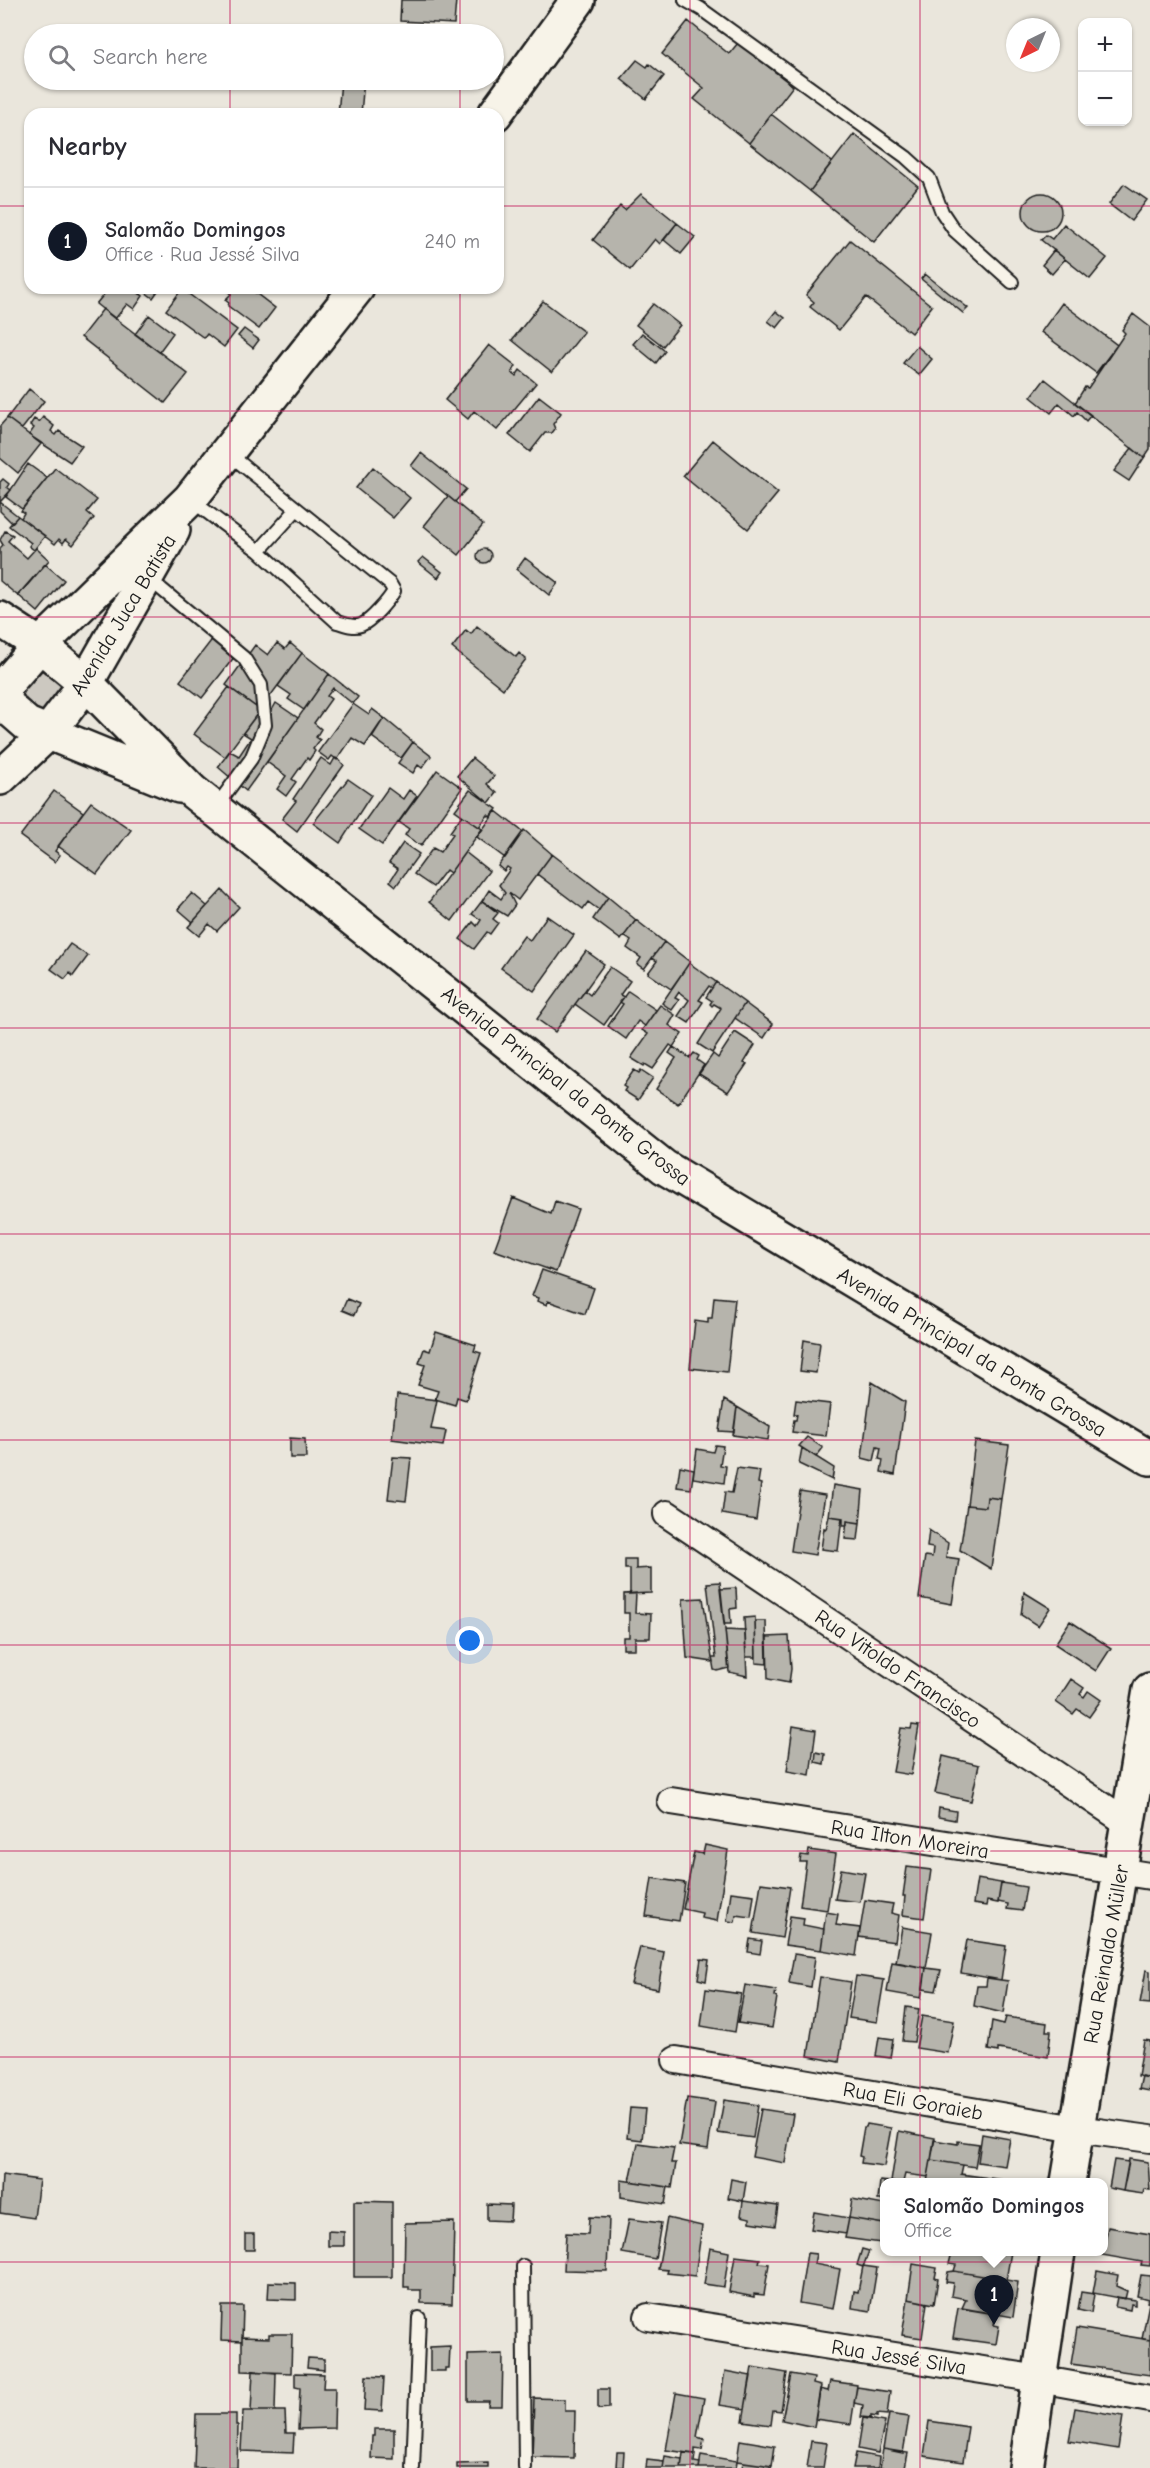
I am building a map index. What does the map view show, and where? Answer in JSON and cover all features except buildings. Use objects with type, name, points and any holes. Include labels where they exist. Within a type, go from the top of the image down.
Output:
[{"type":"main road","points":[[499,108],[578,0]]},
{"type":"main road","name":"Avenida Juca Batista","points":[[0,692],[40,645],[190,499],[352,294]]},
{"type":"main road","name":"Avenida Juca Batista","points":[[0,778],[48,734],[86,683],[190,499]]},
{"type":"main road","name":"Avenida Principal da Ponta Grossa","points":[[0,619],[40,645],[86,683],[203,800],[664,1167],[1150,1458]]},
{"type":"main road","name":"Avenida Principal da Ponta Grossa","points":[[0,692],[12,711],[27,724],[203,800]]},
{"type":"main road","name":"Rua Reinaldo Müller","points":[[1069,2178],[1076,2129],[1135,1874],[1128,1823],[1150,1690]]},
{"type":"main road","points":[[1026,2468],[1057,2256]]},
{"type":"street","name":"Rua Vitoldo Francisco","points":[[667,1514],[1128,1823]]},
{"type":"street","name":"Rua Ilton Moreira","points":[[671,1801],[1135,1874]]},
{"type":"street","name":"Rua Eli Goraieb","points":[[676,2061],[1076,2129],[1150,2139]]},
{"type":"street","name":"Rua Jessé Silva","points":[[648,2318],[1039,2379],[1150,2399]]},
{"type":"lane","points":[[685,0],[701,9],[906,157],[929,178],[942,212],[954,230],[1012,282]]},
{"type":"lane","points":[[190,499],[259,551],[337,622],[352,626],[363,625],[388,601],[394,591],[390,584],[226,453]]},
{"type":"lane","points":[[259,551],[297,509]]},
{"type":"lane","points":[[147,577],[244,658],[261,686],[265,725],[251,759],[203,800]]},
{"type":"lane","points":[[523,2266],[525,2468]]},
{"type":"lane","points":[[413,2468],[419,2318]]},
{"type":"shaded area","points":[[42,664],[67,684],[44,716],[21,706],[17,682]]},
{"type":"place","name":"Salomão Domingos","points":[[994,2325]]}]
